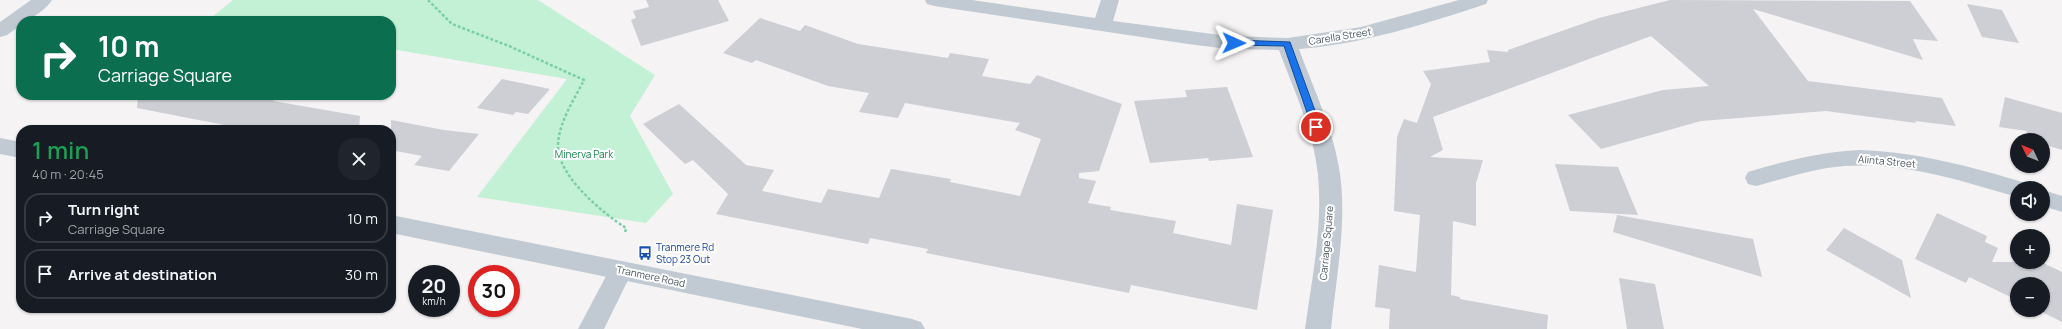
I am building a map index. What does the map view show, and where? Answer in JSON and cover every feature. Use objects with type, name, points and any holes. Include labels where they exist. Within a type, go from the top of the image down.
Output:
[{"type":"street","points":[[21,16],[43,0]]},
{"type":"street","name":"Carella Street","points":[[934,0],[1234,43],[1288,44],[1330,40],[1388,28],[1479,0]]},
{"type":"street","points":[[1102,25],[1110,0]]},
{"type":"street","points":[[0,31],[16,19]]},
{"type":"street","name":"Carriage Square","points":[[1288,44],[1321,141],[1329,174],[1330,211],[1318,329]]},
{"type":"street","points":[[0,146],[16,149]]},
{"type":"street","name":"Alinta Street","points":[[1756,178],[1836,159],[1872,158],[1921,164],[2010,187]]},
{"type":"street","points":[[2050,200],[2062,204]]},
{"type":"street","name":"Tranmere Road","points":[[396,225],[912,329]]},
{"type":"street","points":[[592,329],[621,270]]},
{"type":"path","points":[[428,0],[452,24],[509,46],[584,80],[565,117],[558,148],[568,174],[582,193],[609,218],[626,228],[625,233]]},
{"type":"green space","name":"Minerva Park","points":[[233,0],[538,0],[655,75],[630,116],[673,194],[646,223],[477,197],[567,79],[396,50],[396,16],[213,16]]},
{"type":"building","points":[[646,0],[718,0],[729,21],[641,46],[631,20],[636,18],[633,11],[649,7]]},
{"type":"building","points":[[1670,0],[1910,1],[1938,41],[1913,39],[1923,60],[1753,9],[1808,81],[1942,98],[1956,126],[1915,121],[1916,123],[1826,111],[1701,121],[1601,149],[1568,115],[1663,90],[1709,86],[1651,36],[1433,117],[1443,150],[1430,157],[1483,160],[1476,183],[1476,226],[1453,221],[1451,295],[1460,297],[1460,299],[1548,315],[1547,329],[1389,329],[1390,309],[1375,307],[1379,265],[1416,272],[1420,215],[1394,211],[1397,137],[1404,119],[1417,123],[1431,84],[1423,71],[1490,62],[1487,50],[1508,52],[1508,50],[1599,18]]},
{"type":"building","points":[[1967,4],[2002,10],[2019,43],[1982,37]]},
{"type":"building","points":[[760,18],[800,31],[805,25],[858,44],[948,58],[950,53],[989,59],[982,76],[1030,84],[1037,75],[1122,104],[1099,171],[1079,173],[1079,178],[1096,181],[1088,203],[1111,207],[1110,210],[1176,221],[1173,233],[1231,245],[1237,204],[1273,210],[1257,310],[1131,285],[1129,293],[926,253],[928,249],[870,238],[868,244],[716,214],[728,194],[693,160],[685,164],[643,124],[679,104],[746,165],[774,170],[762,191],[821,203],[828,189],[879,198],[891,169],[951,179],[950,182],[1020,196],[1041,139],[1015,130],[1020,123],[905,103],[898,118],[859,112],[869,93],[828,86],[756,60],[752,63],[723,53]]},
{"type":"building","points":[[502,79],[550,89],[528,114],[516,112],[513,115],[477,108]]},
{"type":"building","points":[[1227,87],[1253,157],[1209,161],[1208,158],[1150,163],[1134,101],[1187,97],[1185,90]]},
{"type":"building","points":[[2005,97],[2062,113],[2062,150],[2050,146],[2050,133],[2027,133],[2027,131],[1999,127]]},
{"type":"building","points":[[138,100],[274,100],[273,101],[360,116],[359,125],[224,125],[137,108]]},
{"type":"building","points":[[391,120],[444,130],[479,134],[449,171],[414,165],[422,156],[396,151],[396,125],[391,125]]},
{"type":"building","points":[[1555,164],[1618,167],[1638,215],[1570,211]]},
{"type":"building","points":[[1937,213],[1987,236],[1985,242],[1998,248],[1992,262],[2010,262],[2010,269],[2050,269],[2050,266],[2062,272],[2062,322],[2050,316],[2050,277],[2010,277],[2010,297],[1969,277],[1966,283],[1915,259]]},
{"type":"building","points":[[1617,215],[1753,239],[1762,277],[1613,232]]},
{"type":"building","points":[[1844,228],[1902,260],[1911,298],[1826,250]]},
{"type":"building","points":[[1619,278],[1655,284],[1664,329],[1627,329]]},
{"type":"place","name":"Tranmere Rd Stop 23 Out","points":[[645,253]]},
{"type":"route","points":[[1234,43],[1288,44],[1316,127]]}]
